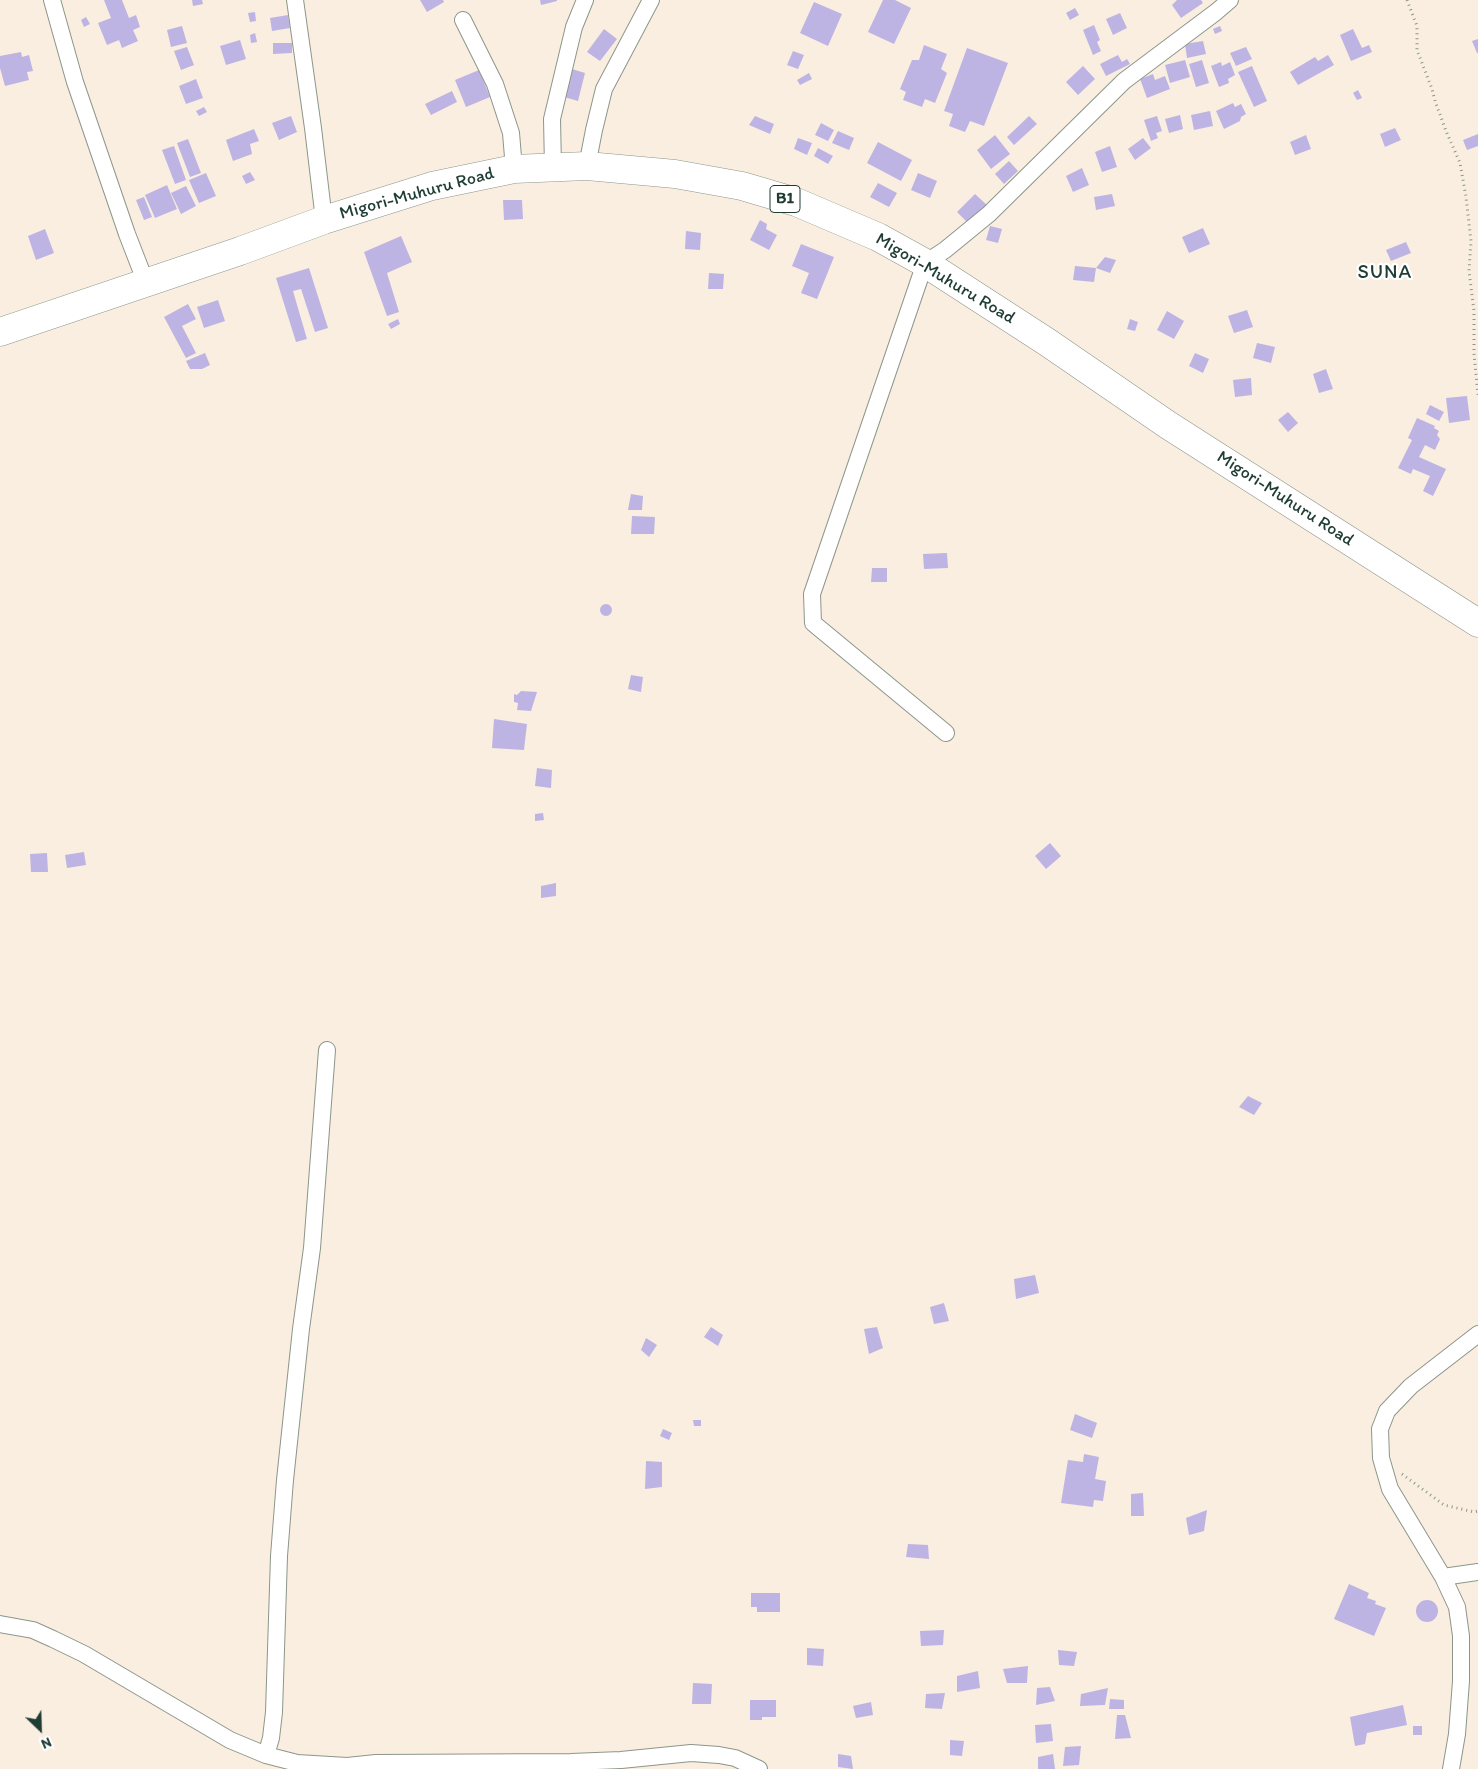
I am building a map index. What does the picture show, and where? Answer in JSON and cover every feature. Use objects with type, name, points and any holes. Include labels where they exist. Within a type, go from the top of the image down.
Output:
[{"type":"highway","name":"Migori-Muhuru Road","points":[[0,332],[240,251],[324,220],[432,186],[514,169],[587,166],[675,174],[742,186],[796,202],[878,237],[925,263],[1047,342],[1168,425],[1478,623]]},
{"type":"street","points":[[52,0],[75,82],[127,234],[146,283]]},
{"type":"street","points":[[295,0],[324,220]]},
{"type":"street","points":[[553,167],[552,119],[574,27],[585,0]]},
{"type":"street","points":[[587,166],[604,90],[651,0]]},
{"type":"street","points":[[946,733],[813,622],[812,594],[925,263],[945,250],[989,214],[1124,81],[1230,0]]},
{"type":"street","points":[[463,20],[495,84],[511,133],[514,169]]},
{"type":"street","points":[[276,1761],[271,1738],[274,1712],[279,1556],[301,1328],[312,1248],[327,1050]]},
{"type":"street","points":[[1451,1769],[1457,1734],[1461,1680],[1461,1636],[1457,1607],[1443,1577],[1390,1490],[1381,1458],[1380,1429],[1387,1411],[1411,1386],[1478,1334]]},
{"type":"street","points":[[1443,1577],[1478,1572]]},
{"type":"street","points":[[0,1624],[33,1630],[53,1638],[84,1654],[230,1740],[276,1761],[347,1766],[376,1763],[621,1760],[691,1752],[735,1758],[760,1769]]},
{"type":"path","points":[[1407,0],[1417,26],[1417,50],[1446,131],[1460,163],[1471,241],[1469,271],[1474,311],[1474,354],[1478,395]]},
{"type":"path","points":[[1381,1458],[1444,1505],[1474,1512],[1478,1511]]},
{"type":"building","points":[[104,0],[122,0],[129,18],[136,15],[140,27],[133,30],[138,41],[122,48],[119,40],[107,45],[98,23],[111,18]]},
{"type":"building","points":[[192,0],[202,0],[203,4],[193,6]]},
{"type":"building","points":[[420,0],[443,0],[444,2],[427,12]]},
{"type":"building","points":[[540,0],[557,0],[557,1],[541,5]]},
{"type":"building","points":[[883,0],[895,0],[911,8],[894,44],[868,32]]},
{"type":"building","points":[[1177,0],[1201,0],[1203,3],[1181,18],[1172,5]]},
{"type":"building","points":[[814,2],[842,14],[828,46],[800,33]]},
{"type":"building","points":[[1075,8],[1079,15],[1070,20],[1066,13]]},
{"type":"building","points":[[255,12],[256,21],[250,22],[248,13]]},
{"type":"building","points":[[1120,13],[1127,28],[1113,35],[1106,19]]},
{"type":"building","points":[[288,15],[290,28],[272,31],[270,18]]},
{"type":"building","points":[[86,17],[90,24],[84,27],[81,20]]},
{"type":"building","points":[[1094,25],[1100,40],[1097,42],[1101,51],[1093,55],[1083,30]]},
{"type":"building","points":[[182,26],[187,43],[171,47],[167,30]]},
{"type":"building","points":[[1220,26],[1222,31],[1215,34],[1213,29]]},
{"type":"building","points":[[604,29],[617,39],[600,61],[587,52]]},
{"type":"building","points":[[1353,29],[1362,48],[1369,45],[1372,52],[1351,61],[1340,35]]},
{"type":"building","points":[[255,33],[257,42],[251,43],[250,35]]},
{"type":"building","points":[[1478,39],[1478,53],[1477,53],[1472,41]]},
{"type":"building","points":[[240,40],[246,59],[226,65],[220,46]]},
{"type":"building","points":[[1203,41],[1206,54],[1187,58],[1185,44]]},
{"type":"building","points":[[273,43],[292,43],[292,53],[273,54]]},
{"type":"building","points":[[924,45],[947,54],[941,69],[947,73],[935,103],[925,99],[922,107],[903,100],[906,92],[900,89],[912,60],[919,60]]},
{"type":"building","points":[[187,47],[194,65],[181,70],[174,51]]},
{"type":"building","points":[[1246,47],[1252,59],[1236,66],[1230,53]]},
{"type":"building","points":[[967,48],[1008,63],[984,126],[970,121],[965,132],[949,126],[953,114],[944,111]]},
{"type":"building","points":[[793,51],[804,55],[798,69],[787,65]]},
{"type":"building","points":[[21,52],[22,57],[29,55],[33,71],[27,72],[29,80],[5,86],[0,68],[0,56]]},
{"type":"building","points":[[1118,55],[1122,62],[1127,59],[1130,64],[1106,76],[1100,64]]},
{"type":"building","points":[[1328,55],[1334,65],[1298,85],[1290,72],[1315,57],[1318,61]]},
{"type":"building","points":[[1185,60],[1190,77],[1170,83],[1165,65]]},
{"type":"building","points":[[1202,60],[1209,83],[1196,87],[1189,64]]},
{"type":"building","points":[[1221,62],[1222,66],[1230,62],[1235,75],[1228,79],[1229,83],[1219,87],[1211,66]]},
{"type":"building","points":[[1083,66],[1095,79],[1078,95],[1066,82]]},
{"type":"building","points":[[1252,66],[1267,101],[1254,107],[1238,72]]},
{"type":"building","points":[[572,69],[585,73],[578,101],[564,97]]},
{"type":"building","points":[[479,70],[490,97],[466,107],[455,80]]},
{"type":"building","points":[[809,73],[812,79],[800,85],[797,80]]},
{"type":"building","points":[[1153,74],[1155,80],[1165,76],[1170,89],[1147,98],[1140,79]]},
{"type":"building","points":[[196,79],[203,98],[186,104],[179,86]]},
{"type":"building","points":[[1358,90],[1362,98],[1357,100],[1353,93]]},
{"type":"building","points":[[452,91],[457,102],[431,115],[425,104]]},
{"type":"building","points":[[1233,103],[1235,107],[1241,104],[1246,114],[1241,117],[1240,121],[1224,129],[1216,111]]},
{"type":"building","points":[[204,107],[207,112],[199,116],[196,111]]},
{"type":"building","points":[[1210,111],[1213,126],[1194,130],[1191,115]]},
{"type":"building","points":[[1180,115],[1183,129],[1169,133],[1165,119]]},
{"type":"building","points":[[291,116],[297,132],[279,140],[272,123]]},
{"type":"building","points":[[755,116],[774,124],[770,134],[749,125]]},
{"type":"building","points":[[1029,116],[1037,124],[1014,145],[1007,137]]},
{"type":"building","points":[[1157,116],[1162,131],[1156,133],[1158,138],[1151,141],[1144,120]]},
{"type":"building","points":[[821,123],[834,130],[828,141],[815,135]]},
{"type":"building","points":[[1395,128],[1401,140],[1385,147],[1380,134]]},
{"type":"building","points":[[254,129],[259,141],[250,144],[252,154],[233,161],[226,140]]},
{"type":"building","points":[[838,131],[854,138],[849,150],[832,143]]},
{"type":"building","points":[[1478,134],[1478,146],[1467,150],[1463,140]]},
{"type":"building","points":[[995,135],[1010,154],[991,169],[977,150]]},
{"type":"building","points":[[1306,135],[1311,149],[1295,155],[1290,142]]},
{"type":"building","points":[[798,138],[812,143],[807,155],[794,149]]},
{"type":"building","points":[[1143,138],[1151,148],[1135,160],[1128,149]]},
{"type":"building","points":[[188,139],[201,173],[190,177],[177,143]]},
{"type":"building","points":[[878,142],[912,160],[901,181],[867,163]]},
{"type":"building","points":[[174,146],[186,180],[175,184],[162,150]]},
{"type":"building","points":[[1110,146],[1117,167],[1102,172],[1095,152]]},
{"type":"building","points":[[818,148],[833,156],[828,164],[814,156]]},
{"type":"building","points":[[1009,161],[1018,171],[1004,184],[995,174]]},
{"type":"building","points":[[1082,168],[1089,185],[1073,192],[1066,176]]},
{"type":"building","points":[[250,172],[255,180],[246,184],[242,176]]},
{"type":"building","points":[[206,173],[216,196],[199,203],[189,180]]},
{"type":"building","points":[[918,173],[937,181],[930,198],[911,190]]},
{"type":"building","points":[[878,183],[897,193],[889,207],[870,197]]},
{"type":"building","points":[[167,185],[177,209],[155,218],[145,195]]},
{"type":"building","points":[[186,186],[196,206],[181,214],[171,193]]},
{"type":"building","points":[[975,194],[988,206],[970,225],[957,212]]},
{"type":"building","points":[[1112,194],[1115,206],[1096,210],[1094,197]]},
{"type":"building","points":[[144,197],[152,217],[144,220],[136,200]]},
{"type":"building","points":[[503,200],[522,200],[523,219],[504,220]]},
{"type":"building","points":[[760,220],[767,224],[766,229],[777,235],[769,250],[750,240]]},
{"type":"building","points":[[990,226],[1002,229],[998,243],[986,240]]},
{"type":"building","points":[[1203,228],[1210,244],[1189,253],[1182,237]]},
{"type":"building","points":[[45,229],[54,253],[36,260],[28,236]]},
{"type":"building","points":[[686,231],[701,233],[700,250],[685,249]]},
{"type":"building","points":[[401,236],[412,262],[387,273],[399,312],[387,316],[364,252]]},
{"type":"building","points":[[1406,242],[1411,253],[1391,261],[1386,250]]},
{"type":"building","points":[[801,244],[834,257],[817,299],[801,293],[809,273],[792,266]]},
{"type":"building","points":[[1105,257],[1116,260],[1110,273],[1096,268]]},
{"type":"building","points":[[1075,266],[1096,268],[1094,282],[1073,280]]},
{"type":"building","points":[[309,268],[328,328],[315,332],[301,289],[293,291],[307,339],[296,342],[276,278]]},
{"type":"building","points":[[709,273],[724,274],[723,289],[708,289]]},
{"type":"building","points":[[218,300],[225,321],[204,328],[197,307]]},
{"type":"building","points":[[188,304],[196,319],[182,326],[196,353],[186,358],[164,317]]},
{"type":"building","points":[[1247,310],[1253,327],[1234,333],[1228,316]]},
{"type":"building","points":[[1167,311],[1184,321],[1174,339],[1157,330]]},
{"type":"building","points":[[398,319],[400,324],[391,329],[388,324]]},
{"type":"building","points":[[1130,319],[1138,322],[1135,331],[1127,329]]},
{"type":"building","points":[[1257,343],[1275,347],[1271,363],[1253,358]]},
{"type":"building","points":[[205,353],[210,365],[202,369],[190,369],[186,361]]},
{"type":"building","points":[[1195,353],[1209,359],[1203,373],[1189,366]]},
{"type":"building","points":[[1326,369],[1333,389],[1319,393],[1313,374]]},
{"type":"building","points":[[1251,378],[1252,395],[1235,397],[1233,380]]},
{"type":"building","points":[[1467,396],[1470,420],[1449,423],[1446,398]]},
{"type":"building","points":[[1430,405],[1444,412],[1439,421],[1426,414]]},
{"type":"building","points":[[1288,412],[1298,423],[1288,432],[1278,420]]},
{"type":"building","points":[[1417,418],[1435,426],[1434,428],[1439,431],[1437,435],[1440,439],[1435,450],[1425,445],[1419,457],[1446,469],[1433,496],[1423,491],[1430,476],[1413,469],[1411,474],[1398,468],[1412,440],[1408,438]]},
{"type":"building","points":[[631,494],[643,496],[642,510],[628,510]]},
{"type":"building","points":[[632,516],[655,517],[654,534],[631,534]]},
{"type":"building","points":[[947,553],[948,568],[924,569],[923,554]]},
{"type":"building","points":[[872,568],[887,568],[887,582],[871,582]]},
{"type":"building","points":[[604,604],[608,604],[612,610],[608,616],[604,616],[600,612],[600,608]]},
{"type":"building","points":[[631,675],[643,677],[641,692],[628,689]]},
{"type":"building","points":[[521,691],[537,692],[531,711],[517,710],[518,703],[514,702],[514,694],[517,695]]},
{"type":"building","points":[[494,719],[527,724],[524,750],[492,748]]},
{"type":"building","points":[[537,768],[552,770],[551,788],[535,786]]},
{"type":"building","points":[[543,813],[544,820],[535,821],[535,814]]},
{"type":"building","points":[[1050,843],[1061,856],[1046,869],[1035,856]]},
{"type":"building","points":[[84,852],[86,865],[67,868],[65,855]]},
{"type":"building","points":[[47,853],[48,872],[31,872],[30,854]]},
{"type":"building","points":[[556,883],[556,896],[541,898],[541,886]]},
{"type":"building","points":[[1248,1096],[1262,1103],[1254,1115],[1239,1107]]},
{"type":"building","points":[[1035,1275],[1039,1293],[1016,1299],[1014,1279]]},
{"type":"building","points":[[944,1303],[949,1321],[934,1324],[930,1307]]},
{"type":"building","points":[[711,1327],[723,1335],[718,1346],[704,1337]]},
{"type":"building","points":[[877,1327],[883,1348],[869,1354],[864,1329]]},
{"type":"building","points":[[646,1338],[657,1345],[649,1357],[641,1350]]},
{"type":"building","points":[[1075,1414],[1097,1423],[1092,1438],[1070,1430]]},
{"type":"building","points":[[693,1420],[701,1420],[701,1426],[694,1426]]},
{"type":"building","points":[[663,1429],[672,1433],[669,1440],[660,1436]]},
{"type":"building","points":[[1084,1454],[1099,1457],[1095,1479],[1106,1481],[1103,1501],[1094,1500],[1093,1507],[1061,1503],[1068,1460],[1083,1462]]},
{"type":"building","points":[[646,1461],[662,1462],[662,1487],[645,1489]]},
{"type":"building","points":[[1143,1493],[1144,1516],[1131,1516],[1131,1494]]},
{"type":"building","points":[[1207,1510],[1204,1531],[1189,1535],[1186,1518]]},
{"type":"building","points":[[908,1544],[928,1545],[929,1559],[906,1557]]},
{"type":"building","points":[[1349,1584],[1369,1593],[1367,1598],[1376,1601],[1375,1604],[1386,1608],[1374,1636],[1334,1619]]},
{"type":"building","points":[[751,1593],[780,1593],[780,1612],[757,1612],[757,1607],[751,1607]]},
{"type":"building","points":[[1427,1600],[1435,1603],[1438,1611],[1435,1619],[1427,1622],[1419,1619],[1416,1611],[1419,1603]]},
{"type":"building","points":[[944,1630],[943,1645],[921,1646],[920,1631]]},
{"type":"building","points":[[807,1648],[824,1649],[823,1666],[807,1665]]},
{"type":"building","points":[[1058,1650],[1077,1652],[1074,1666],[1059,1665]]},
{"type":"building","points":[[1028,1666],[1027,1683],[1007,1683],[1003,1669]]},
{"type":"building","points":[[978,1671],[980,1688],[957,1692],[957,1676]]},
{"type":"building","points":[[693,1683],[712,1684],[711,1704],[692,1704]]},
{"type":"building","points":[[1050,1687],[1055,1701],[1036,1705],[1037,1688]]},
{"type":"building","points":[[1108,1688],[1105,1705],[1080,1706],[1081,1694]]},
{"type":"building","points":[[945,1693],[942,1709],[925,1708],[926,1694]]},
{"type":"building","points":[[1110,1699],[1124,1700],[1124,1709],[1109,1709]]},
{"type":"building","points":[[750,1700],[776,1700],[776,1717],[762,1717],[762,1720],[750,1720]]},
{"type":"building","points":[[871,1702],[873,1715],[856,1718],[853,1706]]},
{"type":"building","points":[[1403,1705],[1407,1725],[1367,1733],[1365,1744],[1355,1746],[1350,1717]]},
{"type":"building","points":[[1117,1715],[1125,1715],[1131,1738],[1115,1739]]},
{"type":"building","points":[[1051,1724],[1053,1741],[1036,1743],[1035,1725]]},
{"type":"building","points":[[1413,1726],[1422,1726],[1422,1735],[1413,1735]]},
{"type":"building","points":[[950,1740],[964,1741],[962,1756],[950,1755]]},
{"type":"building","points":[[1081,1746],[1079,1765],[1063,1766],[1065,1747]]},
{"type":"building","points":[[838,1754],[851,1756],[853,1769],[838,1767]]},
{"type":"building","points":[[1053,1754],[1055,1769],[1038,1769],[1038,1757]]},
{"type":"district","name":"SUNA","points":[[1385,273]]}]
